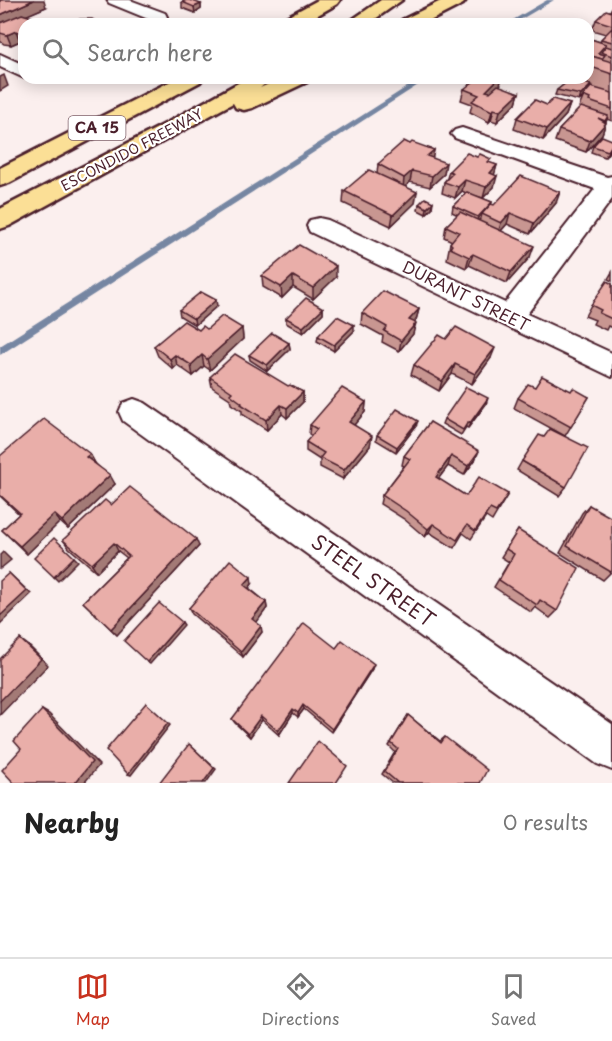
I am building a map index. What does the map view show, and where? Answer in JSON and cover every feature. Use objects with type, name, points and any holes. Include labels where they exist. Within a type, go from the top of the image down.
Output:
[{"type":"highway","points":[[299,18],[331,0]]},
{"type":"highway","points":[[364,18],[393,0]]},
{"type":"highway","points":[[421,18],[457,0]]},
{"type":"highway","name":"CA 15","points":[[0,178],[181,84]]},
{"type":"highway","name":"ESCONDIDO FREEWAY","points":[[0,220],[175,128],[252,84]]},
{"type":"highway","points":[[175,128],[260,98],[288,84]]},
{"type":"street","points":[[115,0],[159,17]]},
{"type":"street","points":[[0,60],[18,69]]},
{"type":"street","points":[[462,134],[611,186],[510,317]]},
{"type":"street","name":"DURANT STREET","points":[[319,226],[612,366]]},
{"type":"street","name":"STEEL STREET","points":[[134,412],[612,749]]},
{"type":"building","points":[[0,0],[34,0],[0,15]]},
{"type":"building","points":[[186,0],[201,4],[194,7],[182,2]]},
{"type":"building","points":[[606,10],[612,12],[612,25],[596,20]]},
{"type":"building","points":[[22,14],[35,18],[18,18],[18,32],[7,35],[0,33],[0,23]]},
{"type":"building","points":[[612,28],[612,42],[601,39]]},
{"type":"building","points":[[594,40],[606,44],[598,53],[605,55],[602,59],[594,57]]},
{"type":"building","points":[[606,46],[612,48],[612,56],[601,52]]},
{"type":"building","points":[[594,57],[612,62],[612,74],[594,68]]},
{"type":"building","points":[[470,84],[493,84],[486,91],[490,92],[498,85],[519,93],[500,111],[494,109],[492,111],[472,101],[479,95],[464,89]]},
{"type":"building","points":[[565,84],[591,85],[581,95],[557,90]]},
{"type":"building","points":[[591,87],[612,93],[612,109],[589,101],[590,99],[583,96]]},
{"type":"building","points":[[553,99],[570,104],[547,129],[517,118],[535,100],[547,105]]},
{"type":"building","points":[[581,107],[608,116],[605,121],[598,118],[606,123],[590,141],[559,130]]},
{"type":"building","points":[[602,136],[612,140],[608,151],[593,146]]},
{"type":"building","points":[[404,141],[434,150],[427,156],[446,163],[432,176],[412,171],[404,178],[378,164]]},
{"type":"building","points":[[467,153],[477,157],[480,154],[491,159],[488,162],[497,165],[490,173],[497,176],[486,187],[465,180],[458,187],[444,182],[453,173],[449,171]]},
{"type":"building","points":[[369,170],[417,192],[393,215],[344,191]]},
{"type":"building","points":[[521,176],[560,192],[534,223],[510,213],[501,223],[482,214],[491,204],[494,205]]},
{"type":"building","points":[[467,192],[492,202],[478,217],[453,206]]},
{"type":"building","points":[[425,198],[433,202],[427,208],[419,204]]},
{"type":"building","points":[[460,212],[534,246],[511,272],[473,254],[469,257],[450,248],[452,245],[450,243],[459,232],[446,226]]},
{"type":"building","points":[[299,245],[336,266],[313,288],[293,276],[281,287],[262,276]]},
{"type":"building","points":[[607,281],[612,284],[612,319],[599,313],[601,310],[591,305]]},
{"type":"building","points":[[383,291],[419,309],[409,320],[416,323],[401,341],[384,331],[387,327],[362,313]]},
{"type":"building","points":[[201,292],[216,300],[194,319],[179,310]]},
{"type":"building","points":[[306,298],[323,308],[303,327],[286,318]]},
{"type":"building","points":[[222,316],[242,328],[207,359],[202,355],[191,365],[175,355],[170,359],[154,346],[184,321],[199,330],[203,326],[207,329]]},
{"type":"building","points":[[337,316],[354,325],[334,345],[318,336]]},
{"type":"building","points":[[456,327],[495,348],[475,374],[455,364],[442,381],[414,365],[439,335],[446,339]]},
{"type":"building","points":[[272,333],[289,343],[267,365],[249,355]]},
{"type":"building","points":[[235,354],[288,386],[303,392],[287,408],[281,405],[266,420],[241,404],[230,394],[232,392],[210,377]]},
{"type":"building","points":[[542,376],[571,391],[573,388],[589,397],[571,427],[518,398],[528,384],[535,387]]},
{"type":"building","points":[[466,387],[488,398],[463,430],[444,419]]},
{"type":"building","points":[[342,388],[366,402],[349,422],[372,436],[344,470],[320,458],[324,453],[306,442],[317,429],[310,425]]},
{"type":"building","points":[[397,409],[418,421],[397,447],[377,435]]},
{"type":"building","points":[[44,419],[90,454],[86,457],[110,475],[62,521],[54,514],[20,546],[2,530],[20,513],[0,495],[0,456]]},
{"type":"building","points":[[430,422],[479,451],[468,466],[451,456],[436,477],[466,496],[479,477],[508,494],[496,512],[490,509],[475,531],[467,525],[457,540],[433,524],[428,529],[382,495],[410,459],[404,456]]},
{"type":"building","points":[[550,429],[588,448],[566,487],[522,461],[539,435],[544,437]]},
{"type":"building","points":[[130,487],[196,539],[111,629],[83,602],[129,556],[114,543],[92,564],[63,540],[105,500],[111,505]]},
{"type":"building","points":[[589,505],[612,518],[611,572],[567,546]]},
{"type":"building","points":[[518,530],[579,568],[557,611],[540,600],[537,605],[499,580],[514,554],[506,549]]},
{"type":"building","points":[[54,538],[74,557],[54,577],[34,558]]},
{"type":"building","points":[[230,560],[251,577],[244,585],[266,602],[252,619],[261,626],[241,652],[189,608]]},
{"type":"building","points":[[9,573],[27,591],[0,616],[0,581]]},
{"type":"building","points":[[159,603],[182,622],[147,662],[124,641]]},
{"type":"building","points":[[304,623],[336,648],[342,640],[374,664],[332,729],[303,705],[298,713],[293,709],[278,731],[261,716],[248,734],[232,719]]},
{"type":"building","points":[[20,639],[41,659],[0,701],[0,659]]},
{"type":"building","points":[[146,703],[168,723],[128,774],[106,750]]},
{"type":"building","points":[[42,710],[92,762],[75,783],[14,783],[2,770],[21,749],[14,741]]},
{"type":"building","points":[[408,715],[441,743],[445,737],[487,770],[480,783],[398,783],[384,771],[398,749],[391,743]]},
{"type":"building","points":[[318,741],[347,766],[336,783],[289,783]]},
{"type":"building","points":[[189,744],[214,768],[203,783],[159,783]]},
{"type":"waterway","points":[[520,18],[551,0]]},
{"type":"waterway","points":[[0,351],[417,84]]}]
